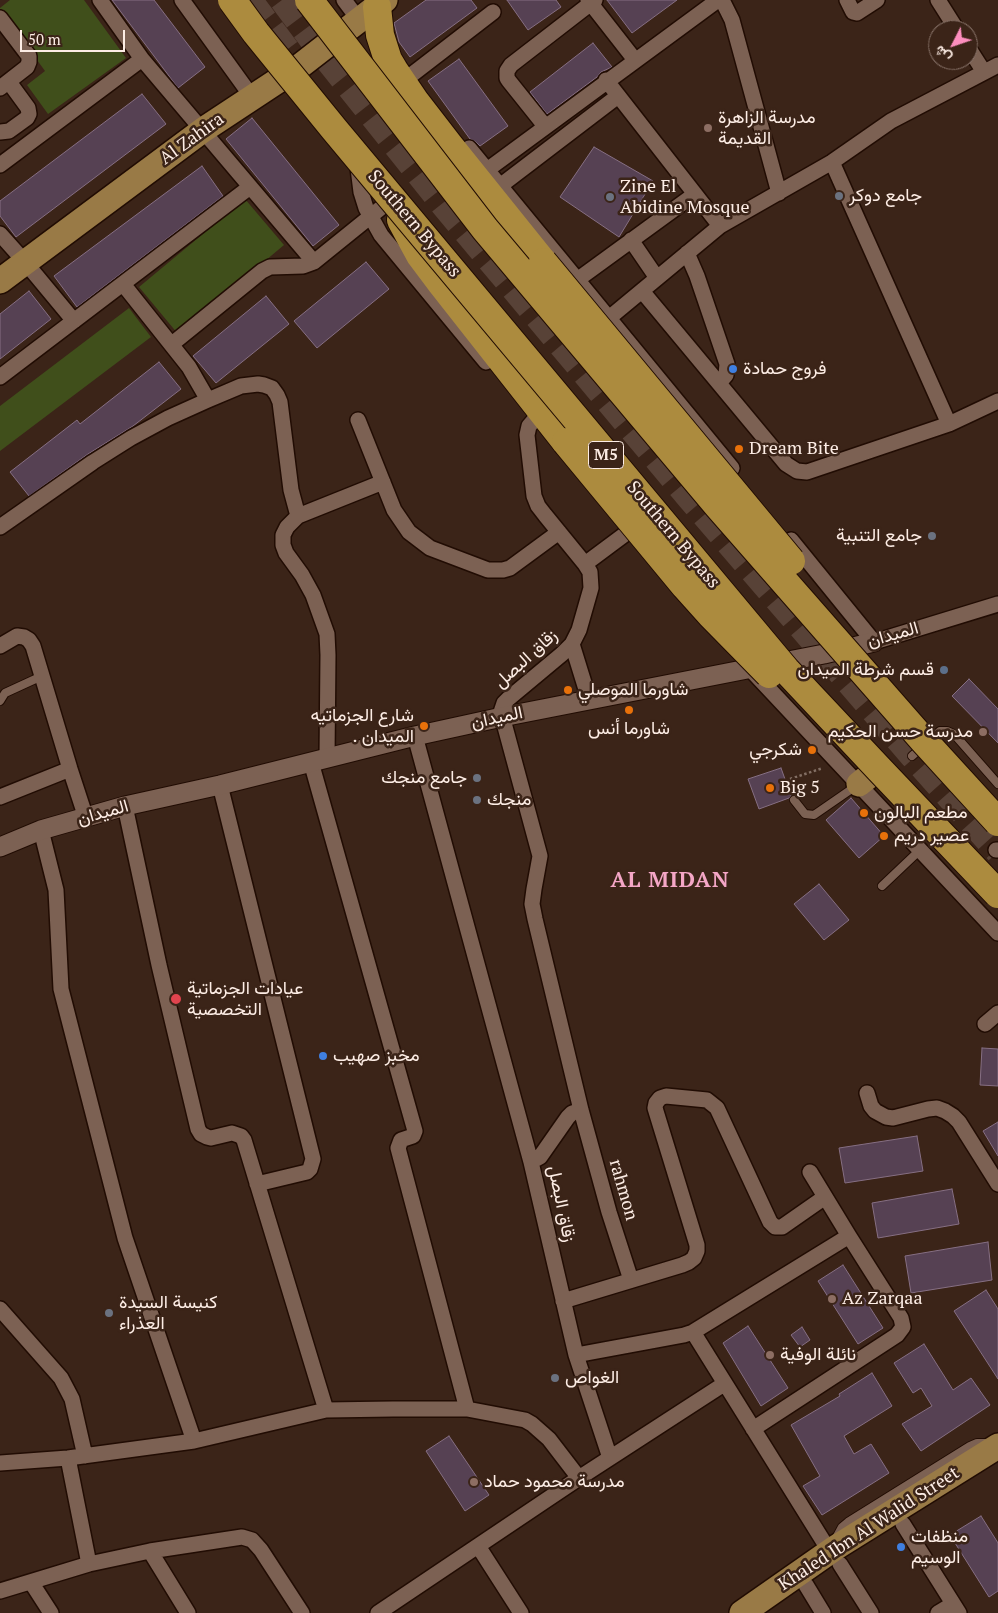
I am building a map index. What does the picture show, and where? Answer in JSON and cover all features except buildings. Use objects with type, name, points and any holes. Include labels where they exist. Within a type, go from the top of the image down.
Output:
[{"type":"highway","name":"Southern Bypass","points":[[232,0],[256,33],[334,129],[786,670],[870,775],[998,894]]},
{"type":"highway","points":[[313,4],[485,229],[718,506],[918,749],[998,822]]},
{"type":"highway","points":[[374,9],[384,50],[394,70],[415,101],[543,262],[806,581],[888,686],[918,749]]},
{"type":"highway","points":[[382,170],[396,196],[405,229],[420,254],[566,442],[711,615],[790,694],[849,748],[870,775]]},
{"type":"main road","name":"Al Zahira","points":[[0,281],[203,130],[300,66],[374,9]]},
{"type":"main road","name":"Khaled Ibn Al Walid Street","points":[[742,1613],[835,1555],[998,1446]]},
{"type":"main road","name":"Khaled Ibn Al Walid Street","points":[[766,1613],[806,1585],[835,1555],[903,1524],[998,1466]]},
{"type":"street","points":[[100,0],[142,59],[314,262]]},
{"type":"street","points":[[182,0],[252,97]]},
{"type":"street","points":[[344,0],[374,9]]},
{"type":"street","points":[[487,170],[606,80],[718,0]]},
{"type":"street","points":[[722,0],[732,20],[779,193]]},
{"type":"street","points":[[847,0],[853,12],[857,13],[878,0]]},
{"type":"street","points":[[938,0],[951,20]]},
{"type":"street","points":[[545,126],[509,81],[507,71],[511,65],[591,1],[635,60]]},
{"type":"street","points":[[410,76],[493,12]]},
{"type":"street","points":[[0,18],[28,56],[29,62],[27,67],[5,85],[28,108],[30,114],[9,131],[0,132]]},
{"type":"street","points":[[384,50],[396,59],[874,642]]},
{"type":"street","points":[[0,165],[142,59]]},
{"type":"street","points":[[978,63],[984,72]]},
{"type":"street","points":[[609,318],[720,226],[832,162],[891,121],[998,65]]},
{"type":"street","points":[[606,80],[720,226]]},
{"type":"street","points":[[500,186],[618,96]]},
{"type":"street","points":[[355,136],[360,184],[366,208],[391,249],[715,632],[839,763],[870,775],[920,850],[998,933]]},
{"type":"street","points":[[832,162],[949,424]]},
{"type":"street","points":[[0,377],[250,187]]},
{"type":"street","points":[[577,280],[695,194]]},
{"type":"street","points":[[172,344],[262,271],[270,267],[303,266],[314,262],[396,196]]},
{"type":"street","points":[[0,234],[74,321]]},
{"type":"street","points":[[631,240],[657,278]]},
{"type":"street","points":[[687,253],[697,276],[727,364],[726,375],[719,383]]},
{"type":"street","points":[[123,284],[189,367],[208,400]]},
{"type":"street","points":[[642,291],[786,464],[797,471],[807,472],[949,424],[998,401]]},
{"type":"street","points":[[0,527],[93,462],[168,418],[242,386],[258,384],[272,388],[280,402],[291,490],[298,516]]},
{"type":"street","name":"زقاق البصل","points":[[535,419],[529,426],[527,435],[534,496],[541,510],[585,564],[590,572],[592,588],[579,630],[572,644],[504,703],[501,712],[540,856],[532,904],[581,1110],[572,1113],[568,1117],[540,1157],[531,1162],[576,1355],[610,1458]]},
{"type":"street","points":[[358,420],[394,510],[401,522],[419,541],[430,548],[488,570],[503,570],[510,568],[558,532]]},
{"type":"street","points":[[383,482],[298,516],[287,527],[283,535],[283,544],[286,553],[313,595],[327,634],[328,655],[319,760],[415,1128],[413,1136],[401,1140],[398,1148],[467,1409]]},
{"type":"street","points":[[585,564],[658,510]]},
{"type":"street","name":"الميدان","points":[[0,847],[41,830],[125,806],[220,785],[502,716],[874,642],[998,604]]},
{"type":"street","points":[[0,646],[17,636],[29,640],[33,646],[86,818]]},
{"type":"street","points":[[572,644],[589,699]]},
{"type":"street","points":[[415,736],[531,1162]]},
{"type":"street","points":[[0,797],[70,769]]},
{"type":"street","points":[[220,785],[314,1159],[310,1169],[306,1172],[257,1184]]},
{"type":"street","points":[[125,806],[159,966],[198,1129],[201,1134],[211,1138],[232,1133],[241,1136],[244,1140],[326,1410]]},
{"type":"street","points":[[41,830],[56,890],[61,989],[125,1238],[194,1441]]},
{"type":"street","points":[[985,1024],[998,1013]]},
{"type":"street","points":[[867,1093],[871,1106],[875,1111],[886,1117],[893,1118],[937,1108],[953,1116],[959,1122],[998,1184]]},
{"type":"street","points":[[563,1301],[689,1262],[694,1258],[697,1245],[656,1114],[656,1103],[660,1098],[666,1096],[707,1100],[717,1108],[770,1222],[775,1227],[782,1227],[825,1197]]},
{"type":"street","name":"rahmon","points":[[581,1110],[609,1212],[631,1280]]},
{"type":"street","points":[[753,1429],[901,1332],[903,1322],[901,1318],[810,1172]]},
{"type":"street","points":[[576,1355],[684,1336],[849,1236]]},
{"type":"street","points":[[0,1308],[61,1378],[72,1399],[85,1456]]},
{"type":"street","points":[[693,1332],[724,1384],[871,1613]]},
{"type":"street","points":[[378,1613],[579,1478],[724,1384]]},
{"type":"street","points":[[0,1463],[68,1458],[194,1441],[326,1410],[467,1409],[525,1420],[532,1424],[549,1439],[579,1478]]},
{"type":"street","points":[[68,1458],[89,1564]]},
{"type":"street","points":[[903,1524],[956,1608],[938,1613]]},
{"type":"street","points":[[0,1591],[89,1564],[150,1551],[242,1537],[252,1540],[261,1550],[302,1613]]},
{"type":"street","points":[[478,1546],[521,1613]]},
{"type":"street","points":[[150,1551],[188,1613]]},
{"type":"street","points":[[31,1582],[51,1613]]},
{"type":"street","points":[[806,1585],[822,1613]]},
{"type":"lane","points":[[0,701],[5,693],[42,676]]},
{"type":"lane","points":[[918,749],[940,731],[947,730],[954,734],[998,784]]},
{"type":"lane","points":[[794,800],[805,814],[814,815],[870,775]]},
{"type":"lane","points":[[882,886],[920,850]]},
{"type":"path","points":[[790,779],[839,763]]},
{"type":"green space","points":[[10,0],[84,0],[126,58],[48,114],[27,85],[45,71],[0,9]]},
{"type":"green space","points":[[245,199],[284,245],[178,334],[139,287]]},
{"type":"green space","points":[[129,308],[151,337],[0,451],[0,406]]},
{"type":"tunnel","points":[[250,0],[307,76]]},
{"type":"tunnel","points":[[282,0],[320,51],[443,205],[689,498],[912,756],[998,852]]},
{"type":"place","name":"مدرسة الزاهرة القديمة","points":[[708,128]]},
{"type":"place","name":"جامع دوكر","points":[[839,196]]},
{"type":"place","name":"Zine El Abidine Mosque","points":[[610,197]]},
{"type":"place","name":"فروج حمادة","points":[[733,369]]},
{"type":"place","name":"Dream Bite","points":[[739,449]]},
{"type":"place","name":"جامع التنبية","points":[[932,536]]},
{"type":"place","name":"قسم شرطة الميدان","points":[[944,670]]},
{"type":"place","name":"شاورما الموصلي","points":[[568,690]]},
{"type":"place","name":"شاورما أنس","points":[[629,710]]},
{"type":"place","name":"شارع الجزماتيه . الميدان","points":[[424,726]]},
{"type":"place","name":"مدرسة حسن الحكيم","points":[[983,732]]},
{"type":"place","name":"شكرجي","points":[[812,750]]},
{"type":"place","name":"جامع منجك","points":[[477,778]]},
{"type":"place","name":"Big 5","points":[[770,788]]},
{"type":"place","name":"منجك","points":[[477,800]]},
{"type":"place","name":"مطعم البالون","points":[[864,813]]},
{"type":"place","name":"عصير دريم","points":[[884,836]]},
{"type":"place","name":"عيادات الجزماتية التخصصية","points":[[176,999]]},
{"type":"place","name":"مخبز صهيب","points":[[323,1056]]},
{"type":"place","name":"Az Zarqaa","points":[[832,1299]]},
{"type":"place","name":"كنيسة السيدة العذراء","points":[[109,1313]]},
{"type":"place","name":"نائلة الوفية","points":[[770,1355]]},
{"type":"place","name":"الغواص","points":[[555,1378]]},
{"type":"place","name":"مدرسة محمود حماد","points":[[474,1482]]},
{"type":"place","name":"منظفات الوسيم","points":[[901,1547]]},
{"type":"district","name":"AL MIDAN","points":[[670,881]]}]
